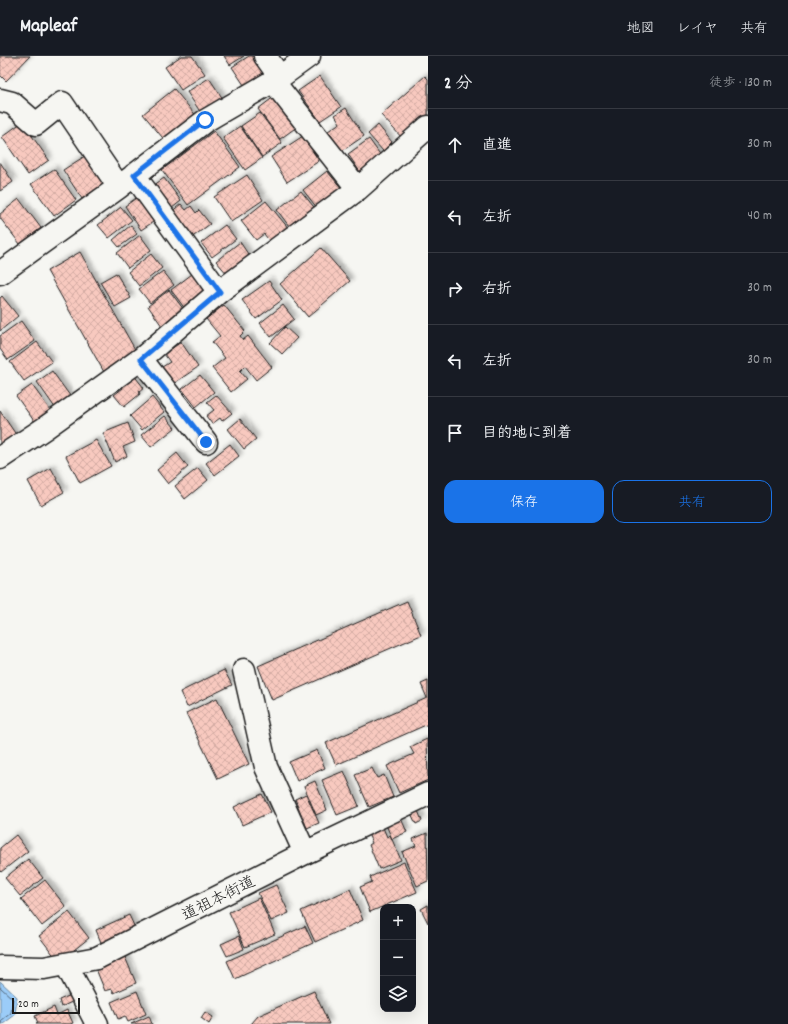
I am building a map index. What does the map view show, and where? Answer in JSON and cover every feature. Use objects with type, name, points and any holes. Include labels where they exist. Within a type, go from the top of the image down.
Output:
[{"type":"street","points":[[265,56],[276,79],[358,189]]},
{"type":"street","points":[[0,273],[126,181],[205,120],[276,79],[310,56]]},
{"type":"street","points":[[0,100],[12,103],[36,124],[62,103],[220,292]]},
{"type":"street","points":[[0,458],[45,428],[141,359],[220,292],[358,189],[428,127]]},
{"type":"street","points":[[141,359],[206,442]]},
{"type":"street","points":[[244,670],[266,766],[305,853]]},
{"type":"street","name":"道祖本街道","points":[[0,967],[44,968],[97,958],[305,853],[428,794]]},
{"type":"street","points":[[66,964],[97,1024]]},
{"type":"water","points":[[0,981],[17,997],[15,1015],[3,1024],[0,1024]]},
{"type":"building","points":[[0,56],[30,56],[6,81],[0,75]]},
{"type":"building","points":[[181,56],[192,56],[205,74],[181,90],[165,67]]},
{"type":"building","points":[[224,56],[244,56],[230,65]]},
{"type":"building","points":[[249,56],[257,56],[269,74],[246,88],[232,67]]},
{"type":"building","points":[[320,76],[341,107],[320,121],[298,91]]},
{"type":"building","points":[[425,76],[428,79],[428,116],[403,139],[381,115]]},
{"type":"building","points":[[209,78],[223,99],[201,113],[187,92]]},
{"type":"building","points":[[174,89],[198,118],[167,143],[143,114]]},
{"type":"building","points":[[279,93],[301,124],[280,139],[258,109]]},
{"type":"building","points":[[346,108],[364,136],[342,151],[328,131],[340,123],[335,115]]},
{"type":"building","points":[[260,113],[282,143],[262,157],[241,126]]},
{"type":"building","points":[[22,122],[49,160],[28,175],[2,137]]},
{"type":"building","points":[[378,125],[392,142],[383,151],[368,134]]},
{"type":"building","points":[[240,126],[262,158],[245,170],[223,138]]},
{"type":"building","points":[[214,131],[240,167],[188,205],[162,170]]},
{"type":"building","points":[[303,136],[319,161],[287,182],[271,157]]},
{"type":"building","points":[[369,139],[384,160],[362,175],[348,154]]},
{"type":"building","points":[[85,156],[104,184],[82,199],[63,170]]},
{"type":"building","points":[[0,162],[13,182],[0,191]]},
{"type":"building","points":[[54,169],[76,200],[54,216],[31,184]]},
{"type":"building","points":[[327,171],[343,190],[318,209],[303,190]]},
{"type":"building","points":[[247,175],[263,200],[231,222],[214,197]]},
{"type":"building","points":[[164,178],[181,201],[167,212],[150,188]]},
{"type":"building","points":[[301,191],[317,211],[292,230],[277,210]]},
{"type":"building","points":[[139,196],[156,220],[141,230],[125,206]]},
{"type":"building","points":[[19,199],[41,228],[20,244],[0,218],[0,214]]},
{"type":"building","points":[[266,201],[289,229],[271,243],[264,234],[256,240],[241,221]]},
{"type":"building","points":[[181,204],[186,210],[191,206],[196,213],[199,210],[210,224],[190,239],[170,213]]},
{"type":"building","points":[[121,207],[132,220],[109,238],[98,225]]},
{"type":"building","points":[[131,225],[137,234],[119,247],[113,240]]},
{"type":"building","points":[[225,225],[236,239],[212,257],[201,243]]},
{"type":"building","points":[[140,235],[151,250],[128,268],[117,253]]},
{"type":"building","points":[[240,242],[250,257],[228,275],[216,261]]},
{"type":"building","points":[[321,248],[350,281],[308,317],[280,284]]},
{"type":"building","points":[[80,252],[137,353],[104,372],[47,271]]},
{"type":"building","points":[[151,254],[162,268],[139,286],[128,272]]},
{"type":"building","points":[[163,271],[174,285],[150,303],[139,289]]},
{"type":"building","points":[[196,271],[211,290],[186,310],[171,290]]},
{"type":"building","points":[[116,273],[131,298],[115,307],[100,282]]},
{"type":"building","points":[[269,281],[282,300],[256,319],[242,300]]},
{"type":"building","points":[[169,290],[184,310],[162,326],[148,306]]},
{"type":"building","points":[[2,296],[18,316],[0,331],[0,298]]},
{"type":"building","points":[[224,305],[245,331],[240,336],[243,340],[248,336],[272,367],[256,380],[245,366],[240,371],[247,379],[231,392],[212,368],[225,358],[212,342],[220,336],[206,319]]},
{"type":"building","points":[[283,305],[294,319],[271,337],[260,323]]},
{"type":"building","points":[[21,321],[35,341],[8,360],[0,349],[0,336]]},
{"type":"building","points":[[285,327],[297,338],[282,354],[270,343]]},
{"type":"building","points":[[37,342],[52,362],[24,381],[10,362]]},
{"type":"building","points":[[181,342],[198,367],[173,384],[162,367],[170,362],[164,354]]},
{"type":"building","points":[[52,371],[73,400],[58,412],[37,382]]},
{"type":"building","points":[[132,373],[144,388],[139,392],[140,394],[124,407],[114,395],[123,388],[119,383]]},
{"type":"building","points":[[200,375],[214,392],[196,407],[182,389]]},
{"type":"building","points":[[32,385],[53,414],[37,425],[16,396]]},
{"type":"building","points":[[216,395],[232,413],[222,421],[220,418],[212,424],[206,416],[214,410],[207,402]]},
{"type":"building","points":[[152,397],[164,412],[142,430],[130,416]]},
{"type":"building","points":[[0,411],[17,436],[0,447]]},
{"type":"building","points":[[165,416],[175,428],[151,447],[141,435]]},
{"type":"building","points":[[240,419],[256,439],[244,449],[228,429]]},
{"type":"building","points":[[128,423],[135,442],[123,447],[127,456],[115,462],[103,433]]},
{"type":"building","points":[[96,440],[111,466],[80,483],[66,456]]},
{"type":"building","points":[[230,444],[239,456],[215,475],[206,463]]},
{"type":"building","points":[[177,453],[188,467],[168,484],[157,470]]},
{"type":"building","points":[[51,468],[64,492],[41,505],[28,481]]},
{"type":"building","points":[[198,468],[208,480],[185,499],[175,486]]},
{"type":"building","points":[[407,601],[421,635],[272,700],[258,666]]},
{"type":"building","points":[[224,670],[232,685],[187,707],[180,692]]},
{"type":"building","points":[[428,681],[428,724],[336,765],[326,743],[427,698],[421,684]]},
{"type":"building","points":[[217,698],[249,764],[218,779],[186,713]]},
{"type":"building","points":[[427,739],[428,780],[399,793],[387,766],[414,754],[410,747]]},
{"type":"building","points":[[317,750],[325,768],[297,781],[289,762]]},
{"type":"building","points":[[372,768],[377,778],[384,775],[393,797],[369,807],[355,775]]},
{"type":"building","points":[[344,771],[359,806],[337,815],[322,780]]},
{"type":"building","points":[[315,781],[327,810],[316,815],[304,786]]},
{"type":"building","points":[[262,794],[271,812],[242,825],[234,807]]},
{"type":"building","points":[[306,794],[319,823],[307,828],[295,799]]},
{"type":"building","points":[[417,808],[422,821],[416,824],[410,811]]},
{"type":"building","points":[[399,814],[407,832],[392,839],[384,820]]},
{"type":"building","points":[[381,823],[387,837],[390,835],[401,860],[379,869],[369,845],[372,843],[366,829]]},
{"type":"building","points":[[427,833],[428,881],[417,886],[402,852],[416,846],[413,839]]},
{"type":"building","points":[[16,835],[28,851],[1,872],[0,848]]},
{"type":"building","points":[[28,859],[43,878],[20,896],[5,878]]},
{"type":"building","points":[[404,862],[417,892],[389,904],[380,904],[380,908],[370,912],[360,887],[372,882],[370,877]]},
{"type":"building","points":[[45,880],[66,907],[42,926],[21,899]]},
{"type":"building","points":[[276,885],[289,913],[271,921],[258,893]]},
{"type":"building","points":[[350,889],[363,920],[315,942],[301,911]]},
{"type":"building","points":[[259,898],[275,934],[245,947],[229,912]]},
{"type":"building","points":[[428,905],[428,923],[421,909]]},
{"type":"building","points":[[69,912],[89,938],[59,962],[39,936]]},
{"type":"building","points":[[129,915],[136,930],[102,945],[96,930]]},
{"type":"building","points":[[305,926],[313,943],[235,979],[227,961]]},
{"type":"building","points":[[239,936],[244,949],[227,956],[221,944]]},
{"type":"building","points":[[125,957],[136,983],[114,993],[112,989],[105,991],[96,969]]},
{"type":"building","points":[[137,991],[146,1014],[128,1022],[125,1016],[118,1019],[111,1002]]},
{"type":"building","points":[[314,991],[329,1024],[251,1024],[258,1016]]},
{"type":"building","points":[[71,995],[74,1001],[61,1007],[59,1000]]},
{"type":"building","points":[[54,1007],[57,1015],[67,1010],[73,1023],[36,1024],[38,1023],[35,1016]]},
{"type":"building","points":[[205,1012],[213,1017],[209,1024],[201,1018]]},
{"type":"building","points":[[149,1016],[152,1024],[131,1024]]},
{"type":"route","points":[[205,120],[134,175],[220,292],[141,359],[206,442]]}]
